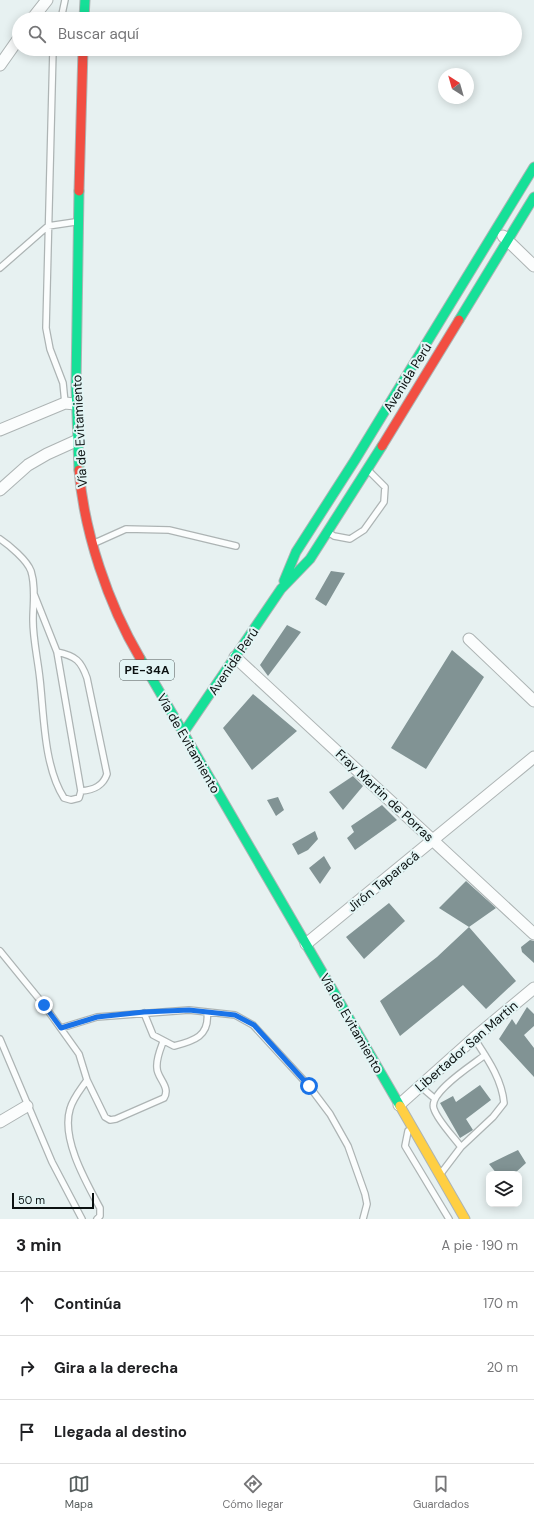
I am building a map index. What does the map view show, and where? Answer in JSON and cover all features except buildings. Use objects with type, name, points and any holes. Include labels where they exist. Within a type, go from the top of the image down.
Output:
[{"type":"main road","points":[[84,12],[85,0]]},
{"type":"main road","name":"Vía de Evitamiento","points":[[83,56],[78,222],[70,403],[78,440],[82,495],[94,544],[110,594],[130,641],[465,1219]]},
{"type":"main road","name":"Avenida Perú","points":[[184,732],[236,657],[281,588],[296,552],[355,460],[497,230],[534,167]]},
{"type":"main road","name":"Avenida Perú","points":[[281,588],[310,559],[368,470],[509,241],[534,197]]},
{"type":"street","points":[[38,12],[47,0]]},
{"type":"street","points":[[0,66],[12,48]]},
{"type":"street","points":[[497,230],[534,266]]},
{"type":"street","points":[[0,430],[70,403]]},
{"type":"street","points":[[0,490],[28,465],[47,454],[78,440]]},
{"type":"street","points":[[469,639],[534,701]]},
{"type":"street","name":"Fray Martin de Porras","points":[[236,657],[534,934]]},
{"type":"street","name":"Jirón Taparacá","points":[[306,944],[534,757]]},
{"type":"street","name":"Libertador San Martin","points":[[399,1105],[474,1038],[534,988]]},
{"type":"street","points":[[0,1122],[27,1106]]},
{"type":"lane","points":[[62,12],[65,0]]},
{"type":"lane","points":[[54,56],[46,328],[50,349],[70,403]]},
{"type":"lane","points":[[0,268],[48,226],[78,222]]},
{"type":"lane","points":[[316,521],[334,536],[350,539],[364,530],[384,502],[385,487],[368,470],[355,460]]},
{"type":"lane","points":[[94,544],[126,528],[169,530],[236,546]]},
{"type":"lane","points":[[0,539],[11,545],[30,570],[34,594],[33,621],[45,726],[55,782],[64,798],[71,800],[79,798],[81,791],[57,652],[34,594]]},
{"type":"lane","points":[[57,652],[76,659],[83,666],[87,678],[107,774],[105,781],[93,790],[81,791]]},
{"type":"lane","points":[[0,951],[61,1028],[79,1054],[87,1080],[105,1117],[110,1120],[116,1119],[164,1098],[166,1088],[156,1070],[156,1062],[163,1042]]},
{"type":"lane","points":[[61,1028],[97,1017],[144,1012],[189,1010],[235,1015],[254,1025],[309,1086],[330,1114],[348,1146],[365,1194],[367,1204],[363,1219]]},
{"type":"lane","points":[[144,1012],[153,1035],[163,1042],[174,1046],[190,1042],[204,1033],[208,1020],[207,1012]]},
{"type":"lane","points":[[440,1175],[461,1147],[493,1117],[504,1103],[502,1090],[485,1055],[474,1038]]},
{"type":"lane","points":[[0,1039],[27,1106],[52,1162],[82,1219]]},
{"type":"lane","points":[[461,1147],[433,1108],[434,1098],[442,1089],[485,1055]]},
{"type":"lane","points":[[87,1080],[75,1096],[69,1110],[68,1129],[77,1162],[100,1208],[100,1216],[97,1219]]},
{"type":"lane","points":[[420,1086],[434,1098]]},
{"type":"lane","points":[[410,1123],[405,1146],[449,1219]]},
{"type":"traffic: fast","points":[[84,12],[85,0]]},
{"type":"traffic: fast","points":[[284,581],[296,552],[355,460],[534,167]]},
{"type":"traffic: fast","points":[[79,191],[76,386],[79,470]]},
{"type":"traffic: fast","points":[[459,320],[534,197]]},
{"type":"traffic: fast","points":[[184,732],[281,589],[310,559],[382,446]]},
{"type":"traffic: fast","points":[[140,658],[400,1106]]},
{"type":"traffic: slow","points":[[400,1106],[465,1219]]},
{"type":"traffic: jam","points":[[79,191],[83,56]]},
{"type":"traffic: jam","points":[[382,446],[459,320]]},
{"type":"traffic: jam","points":[[79,470],[86,518],[99,567],[118,615],[140,658]]},
{"type":"route","points":[[44,1005],[61,1028],[97,1017],[144,1012],[189,1010],[235,1015],[254,1025],[309,1086]]}]
